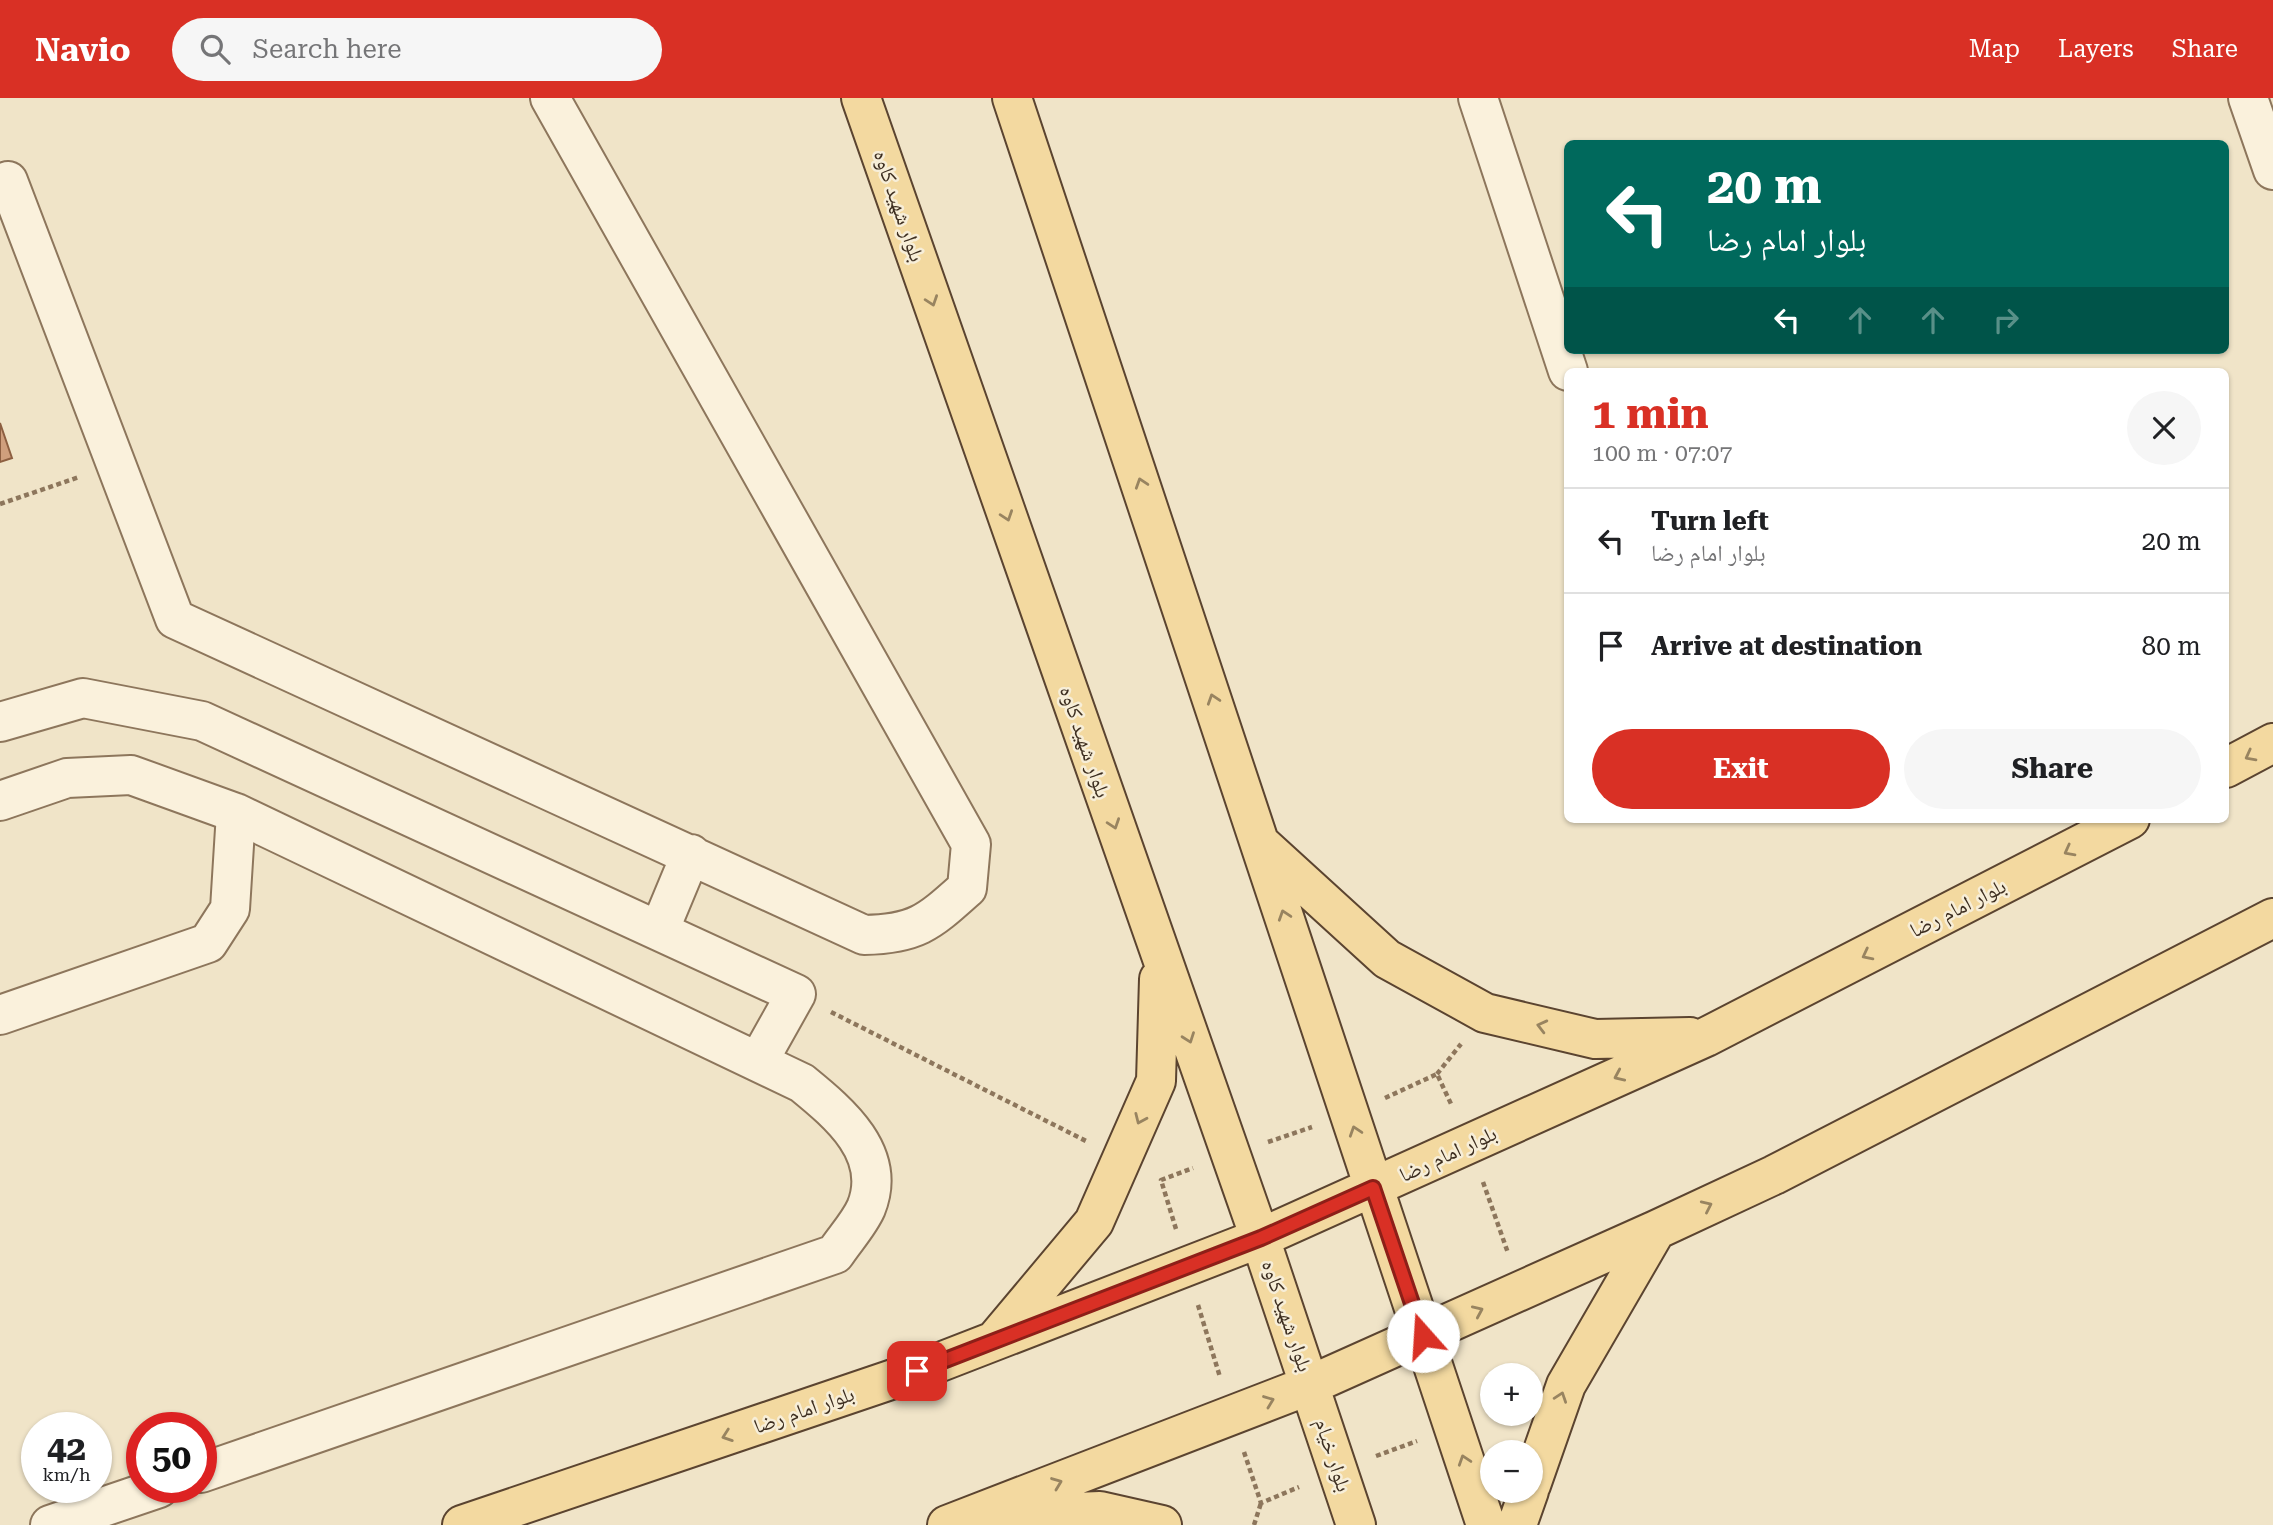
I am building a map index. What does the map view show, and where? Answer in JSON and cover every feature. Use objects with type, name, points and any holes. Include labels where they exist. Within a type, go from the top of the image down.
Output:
[{"type":"main road","name":"بلوار شهید کاوه","points":[[861,98],[1261,1238],[1310,1385]]},
{"type":"main road","points":[[1012,98],[1486,1525]]},
{"type":"main road","points":[[2229,766],[2273,743]]},
{"type":"main road","name":"بلوار امام رضا","points":[[462,1525],[917,1371],[1261,1238],[1706,1037],[2122,823]]},
{"type":"main road","points":[[1261,844],[1387,959],[1485,1013],[1595,1039],[1706,1037]]},
{"type":"main road","points":[[959,1521],[1310,1385],[1656,1230],[1774,1175],[2273,918]]},
{"type":"main road","points":[[995,1341],[1094,1222],[1156,1081],[1160,956]]},
{"type":"main road","points":[[1543,1451],[1566,1385],[1656,1230]]},
{"type":"main road","name":"بلوار خیام","points":[[1310,1385],[1356,1525]]},
{"type":"main road","points":[[1517,1525],[1525,1503]]},
{"type":"main road","points":[[959,1521],[1100,1511],[1162,1525]]},
{"type":"street","points":[[0,184],[8,181],[175,619],[864,935],[900,934],[936,916],[967,888],[971,844],[550,98]]},
{"type":"street","points":[[1478,98],[1567,368]]},
{"type":"street","points":[[2248,98],[2273,170]]},
{"type":"street","points":[[0,722],[83,698],[202,721],[796,994],[759,1060]]},
{"type":"street","points":[[0,801],[67,778],[131,775],[236,813],[759,1060],[802,1083],[846,1119],[873,1171],[866,1209],[835,1254],[217,1467]]},
{"type":"street","points":[[0,1015],[208,943],[230,909],[236,813]]},
{"type":"street","points":[[659,931],[691,854]]},
{"type":"street","points":[[50,1525],[126,1499]]},
{"type":"path","points":[[0,504],[117,464]]},
{"type":"path","points":[[796,994],[1161,1180]]},
{"type":"path","points":[[1350,1115],[1437,1073],[1470,1144],[1522,1291]]},
{"type":"path","points":[[1254,1525],[1261,1503]]},
{"type":"building","points":[[0,423],[12,458],[0,462]]},
{"type":"route","points":[[917,1371],[1261,1238],[1373,1188],[1423,1336]]}]
